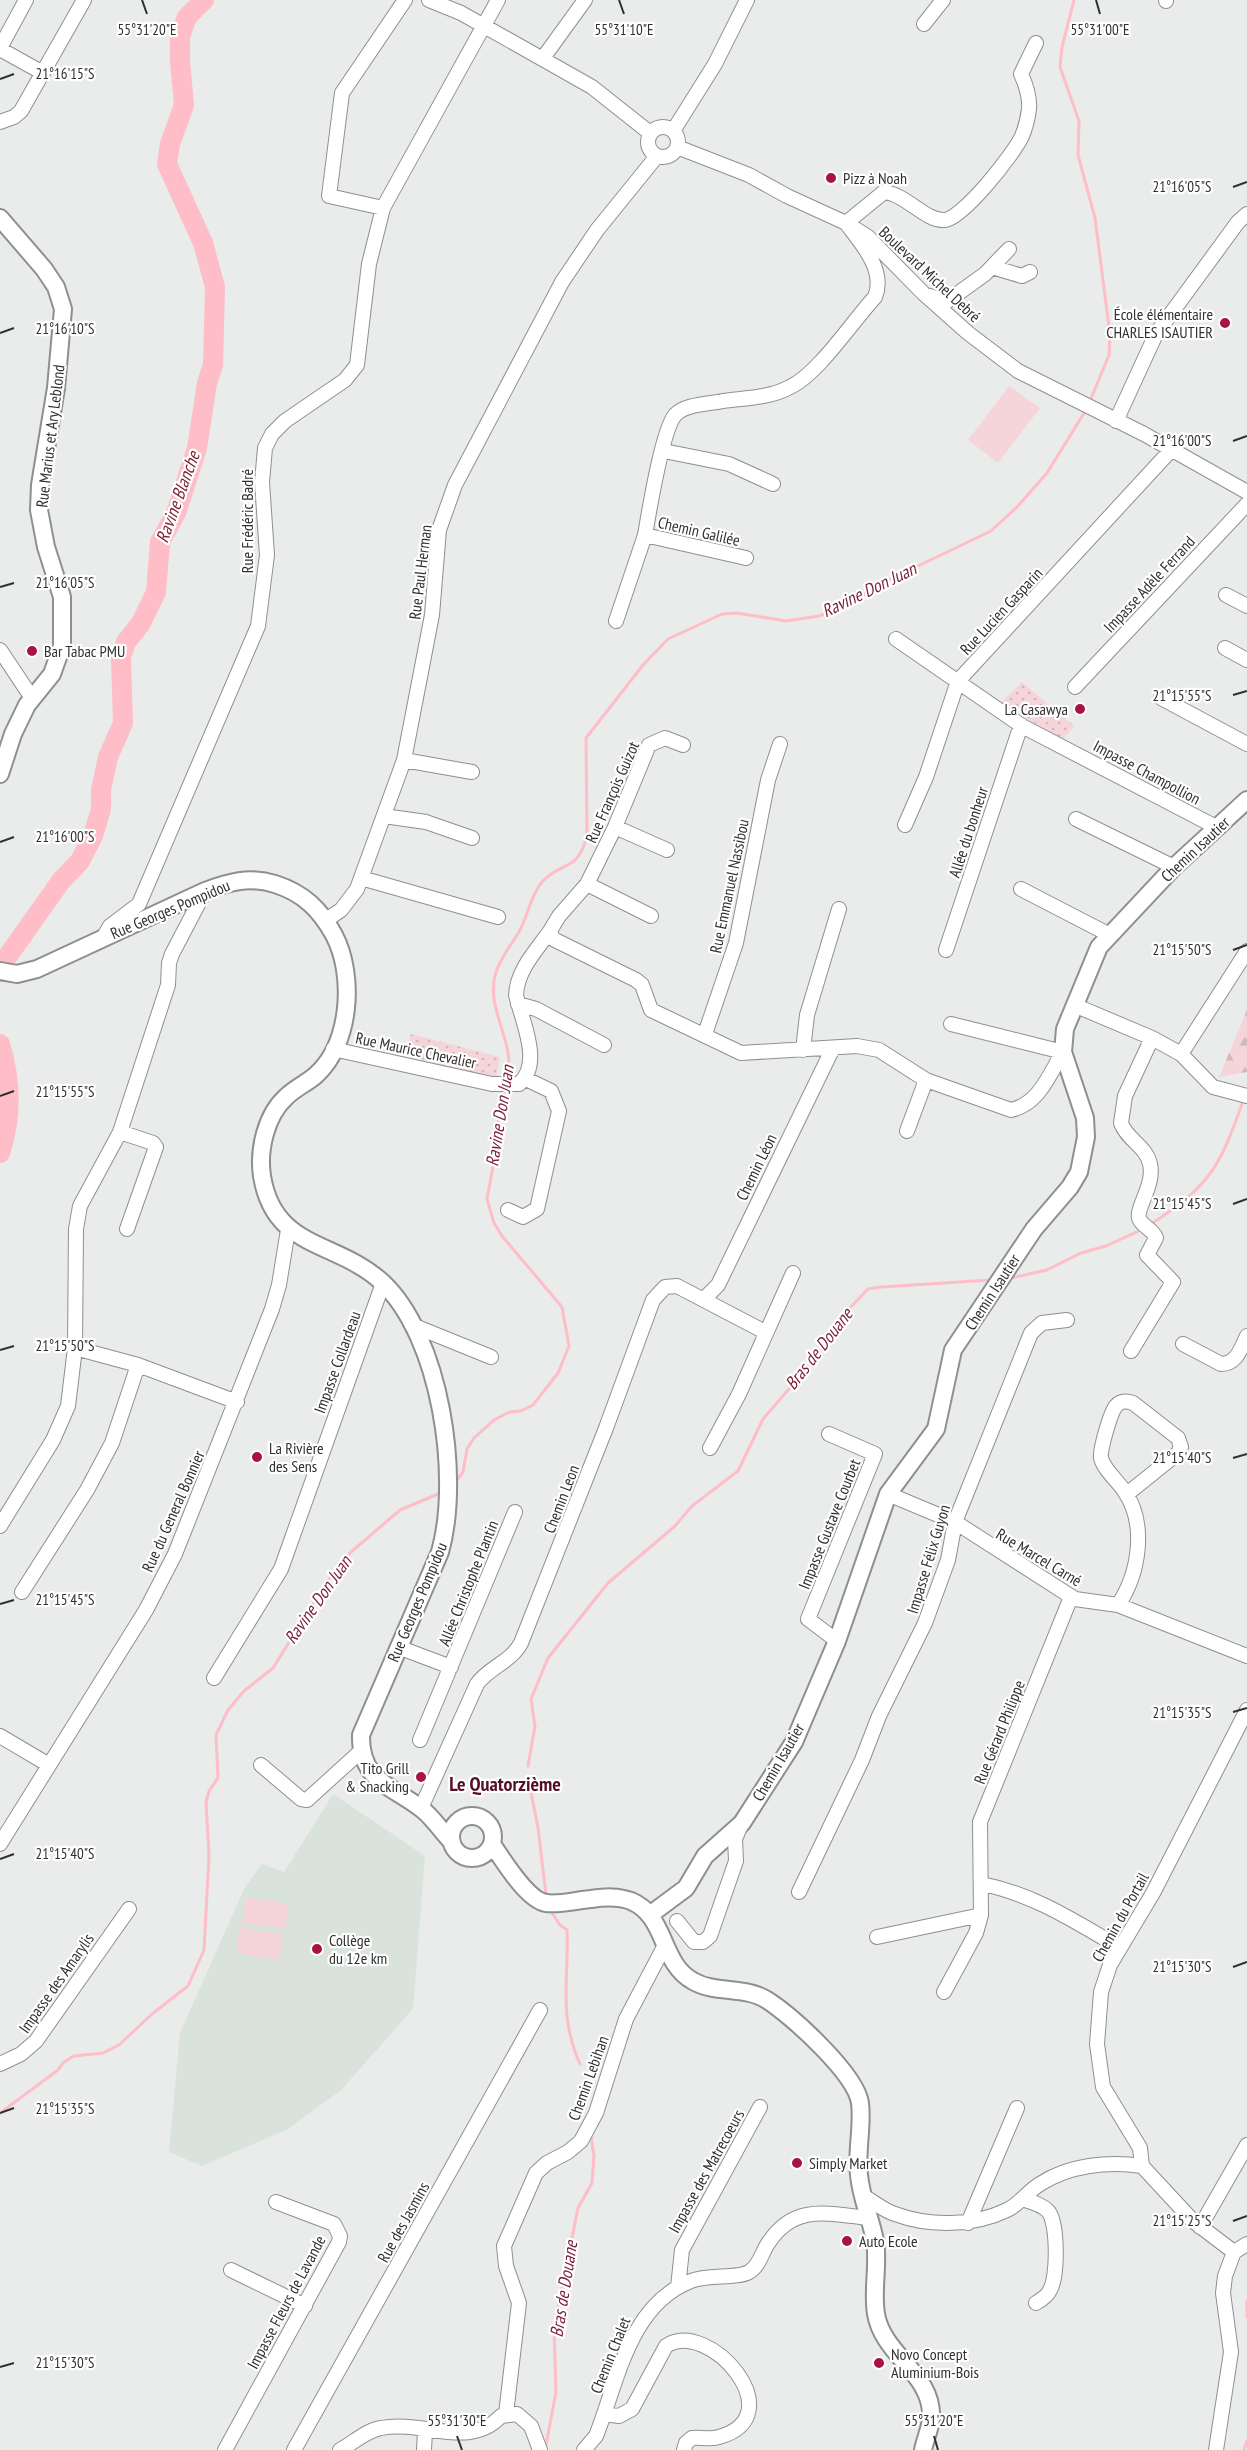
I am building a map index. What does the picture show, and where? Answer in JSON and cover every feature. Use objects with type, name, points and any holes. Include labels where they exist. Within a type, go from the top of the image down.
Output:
[{"type":"main road","name":"Rue Marius et Ary Leblond","points":[[0,218],[44,269],[56,287],[63,309],[57,388],[40,485],[39,510],[46,547],[62,597],[62,646],[52,675],[32,698]]},
{"type":"main road","points":[[0,774],[13,734],[32,698]]},
{"type":"main road","name":"Chemin Isautier","points":[[651,1914],[686,1888],[705,1856],[742,1823],[794,1742],[837,1641],[888,1494],[936,1429],[953,1350],[1034,1229],[1070,1187],[1079,1172],[1084,1156],[1085,1118],[1063,1052],[1065,1029],[1099,947],[1108,934],[1174,867],[1247,800]]},
{"type":"main road","name":"Rue Georges Pompidou","points":[[0,971],[17,974],[55,962],[205,891],[229,882],[256,878],[293,890],[313,904],[326,920],[339,945],[347,974],[348,1000],[333,1049],[317,1075],[286,1097],[274,1113],[266,1132],[261,1154],[262,1175],[267,1199],[276,1217],[288,1230],[367,1271],[383,1283],[412,1325],[439,1402],[449,1473],[447,1528],[440,1552],[361,1736],[361,1751]]},
{"type":"main road","points":[[361,1751],[374,1776],[423,1810],[463,1856],[475,1858],[488,1849],[492,1831],[484,1820],[472,1816],[462,1819],[423,1810]]},
{"type":"main road","points":[[452,1842],[453,1829],[462,1819]]},
{"type":"main road","points":[[488,1849],[515,1875],[533,1898],[546,1903],[621,1898],[641,1906],[651,1914],[665,1945],[686,1977],[709,1987],[764,1998],[778,2008],[844,2070],[852,2081],[860,2103],[858,2174],[876,2249],[874,2293],[882,2332],[890,2348],[918,2378],[930,2406],[931,2421],[922,2450]]},
{"type":"street","points":[[26,0],[0,49],[43,73]]},
{"type":"street","points":[[0,122],[14,117],[21,111],[84,0]]},
{"type":"street","points":[[383,208],[330,196],[342,93],[405,0]]},
{"type":"street","points":[[429,0],[543,58],[592,87],[650,133]]},
{"type":"street","name":"Rue Frédéric Badré","points":[[103,938],[110,926],[139,904],[258,626],[267,555],[262,482],[265,448],[272,434],[285,421],[345,380],[357,365],[369,264],[383,208],[498,0]]},
{"type":"street","points":[[543,58],[585,0]]},
{"type":"street","points":[[674,131],[715,64],[747,0]]},
{"type":"street","points":[[924,24],[943,0]]},
{"type":"street","points":[[846,223],[884,192],[896,193],[934,218],[945,220],[955,216],[991,181],[1022,136],[1029,108],[1027,89],[1021,74],[1036,43]]},
{"type":"street","points":[[661,127],[674,131],[678,139],[677,147],[669,156],[657,156],[648,146],[650,133],[661,127]]},
{"type":"street","name":"Boulevard Michel Debré","points":[[677,147],[749,175],[787,196],[846,223],[868,237],[890,256],[923,293],[968,333],[1018,370],[1172,449],[1247,492]]},
{"type":"street","name":"Rue Paul Herman","points":[[326,920],[342,910],[357,890],[404,760],[432,615],[439,530],[455,485],[562,282],[597,230],[648,171],[657,156]]},
{"type":"street","points":[[1116,421],[1156,334],[1238,222],[1247,214]]},
{"type":"street","name":"Chemin Galilée","points":[[616,621],[645,535],[653,490],[670,425],[676,414],[692,406],[775,394],[793,386],[818,364],[875,297],[879,287],[873,263],[846,223]]},
{"type":"street","points":[[923,293],[946,302],[992,267],[1009,249]]},
{"type":"street","points":[[992,267],[1022,276],[1030,272]]},
{"type":"street","name":"Rue Lucien Gasparin","points":[[905,825],[926,777],[958,681],[1172,449]]},
{"type":"street","points":[[664,451],[729,464],[772,484]]},
{"type":"street","name":"Impasse Adèle Ferrand","points":[[1075,687],[1247,504]]},
{"type":"street","name":"Chemin Galilée","points":[[645,535],[746,558]]},
{"type":"street","points":[[1227,595],[1247,606]]},
{"type":"street","points":[[896,639],[1021,725]]},
{"type":"street","points":[[1226,648],[1247,660]]},
{"type":"street","points":[[0,650],[32,698]]},
{"type":"street","points":[[1161,698],[1247,744]]},
{"type":"street","name":"Impasse Champollion","points":[[1021,725],[1218,828]]},
{"type":"street","name":"Allée du bonheur","points":[[946,950],[1021,725]]},
{"type":"street","name":"Rue François Guizot","points":[[550,931],[559,916],[587,884],[615,827],[649,745],[665,738],[683,745]]},
{"type":"street","name":"Rue Emmanuel Nassibou","points":[[705,1034],[736,943],[768,780],[780,744]]},
{"type":"street","points":[[404,760],[472,772]]},
{"type":"street","points":[[384,816],[426,822],[472,838]]},
{"type":"street","points":[[1076,819],[1174,867]]},
{"type":"street","points":[[615,827],[668,850]]},
{"type":"street","points":[[362,878],[498,917]]},
{"type":"street","points":[[587,884],[651,916]]},
{"type":"street","points":[[1021,889],[1108,934]]},
{"type":"street","points":[[0,1526],[53,1440],[68,1406],[75,1348],[80,1206],[120,1132],[168,986],[169,963],[172,954],[205,891]]},
{"type":"street","points":[[803,1050],[807,1015],[839,909]]},
{"type":"street","points":[[508,1210],[523,1216],[537,1209],[559,1111],[551,1091],[526,1079],[531,1057],[516,986],[520,974],[550,931],[557,941],[636,980],[642,985],[651,1010],[741,1053],[857,1046],[879,1050],[926,1080],[1011,1110],[1033,1100],[1063,1052],[951,1024]]},
{"type":"street","points":[[1181,1054],[1247,951]]},
{"type":"street","points":[[518,1004],[536,1009],[603,1045]]},
{"type":"street","points":[[1074,1005],[1152,1038],[1181,1054],[1213,1087],[1247,1096]]},
{"type":"street","points":[[1131,1351],[1173,1282],[1147,1255],[1156,1238],[1138,1214],[1150,1187],[1150,1163],[1146,1151],[1123,1128],[1121,1118],[1125,1096],[1152,1038]]},
{"type":"street","name":"Chemin Léon","points":[[705,1298],[718,1285],[833,1047]]},
{"type":"street","name":"Rue Maurice Chevalier","points":[[333,1049],[492,1084],[519,1084],[526,1079]]},
{"type":"street","points":[[907,1131],[926,1080]]},
{"type":"street","points":[[120,1132],[153,1143],[156,1147],[127,1229]]},
{"type":"street","name":"Rue du General Bonnier","points":[[0,1844],[146,1610],[176,1554],[237,1402],[279,1285],[288,1230]]},
{"type":"street","points":[[710,1448],[740,1394],[765,1332],[794,1273]]},
{"type":"street","name":"Impasse Collardeau","points":[[214,1678],[281,1569],[383,1283]]},
{"type":"street","name":"Chemin Leon","points":[[423,1810],[477,1684],[483,1676],[514,1655],[521,1643],[606,1428],[653,1300],[665,1287],[677,1286],[705,1298],[765,1332]]},
{"type":"street","name":"Impasse Félix Guyon","points":[[799,1893],[862,1760],[879,1716],[925,1623],[948,1560],[955,1522],[1031,1332],[1042,1323],[1068,1320]]},
{"type":"street","points":[[412,1325],[491,1357]]},
{"type":"street","points":[[1183,1344],[1221,1364],[1227,1364],[1235,1359],[1247,1336]]},
{"type":"street","points":[[75,1348],[138,1365],[237,1402]]},
{"type":"street","points":[[22,1592],[87,1490],[112,1443],[138,1365]]},
{"type":"street","points":[[1118,1605],[1127,1592],[1138,1562],[1138,1536],[1127,1494],[1103,1462],[1100,1454],[1114,1410],[1118,1404],[1125,1401],[1133,1403],[1180,1440],[1178,1453],[1127,1494]]},
{"type":"street","name":"Impasse Gustave Courbet","points":[[829,1434],[875,1455],[808,1619],[837,1641]]},
{"type":"street","name":"Rue Marcel Carné","points":[[888,1494],[955,1522],[1071,1597],[1088,1603],[1118,1605],[1247,1656]]},
{"type":"street","name":"Allée Christophe Plantin","points":[[420,1740],[515,1512]]},
{"type":"street","name":"Rue Gérard Philippe","points":[[944,1992],[976,1933],[981,1914],[980,1822],[1071,1597]]},
{"type":"street","name":"Allée Christophe Plantin","points":[[398,1647],[451,1667]]},
{"type":"street","name":"Chemin du Portail","points":[[1234,2252],[1200,2227],[1142,2166],[1140,2148],[1103,2087],[1097,2044],[1101,1992],[1119,1947],[1153,1893],[1247,1710]]},
{"type":"street","points":[[0,1736],[49,1765]]},
{"type":"street","points":[[261,1765],[301,1799],[307,1800],[361,1751]]},
{"type":"street","name":"Chemin Isautier","points":[[677,1921],[694,1942],[703,1942],[710,1936],[736,1861],[735,1839],[742,1823]]},
{"type":"street","points":[[982,1884],[1010,1890],[1039,1901],[1119,1947]]},
{"type":"street","name":"Impasse des Amarylis","points":[[0,2064],[21,2054],[36,2041],[129,1909]]},
{"type":"street","points":[[877,1937],[981,1914]]},
{"type":"street","name":"Chemin Lebihan","points":[[506,2414],[519,2303],[506,2266],[504,2246],[536,2173],[581,2141],[596,2113],[626,2019],[665,1945]]},
{"type":"street","name":"Rue des Jasmins","points":[[294,2450],[540,2010]]},
{"type":"street","name":"Impasse des Matrecoeurs","points":[[678,2287],[682,2250],[760,2107]]},
{"type":"street","points":[[968,2223],[1017,2108]]},
{"type":"street","points":[[1200,2227],[1247,2145]]},
{"type":"street","points":[[863,2196],[894,2214],[952,2224],[968,2223],[1007,2210],[1054,2175],[1073,2169],[1101,2165],[1142,2166]]},
{"type":"street","points":[[1022,2199],[1038,2204],[1048,2211],[1053,2219],[1056,2251],[1054,2278],[1050,2290],[1036,2303]]},
{"type":"street","name":"Impasse Fleurs de Lavande","points":[[225,2450],[335,2251],[340,2236],[334,2224],[276,2202]]},
{"type":"street","name":"Chemin Chalet","points":[[584,2450],[596,2436],[636,2330],[649,2310],[678,2287],[706,2276],[747,2273],[755,2268],[769,2242],[784,2224],[793,2219],[813,2213],[868,2218]]},
{"type":"street","points":[[1216,2450],[1231,2352],[1223,2293],[1225,2276],[1234,2252],[1247,2244]]},
{"type":"street","points":[[231,2270],[304,2306]]},
{"type":"street","points":[[604,2414],[619,2416],[632,2409],[666,2346],[675,2340],[696,2342],[731,2365],[747,2387],[750,2400],[748,2414],[741,2425],[731,2433],[708,2439],[692,2438],[686,2443],[684,2450]]},
{"type":"street","points":[[340,2450],[381,2428],[402,2427],[474,2437],[488,2432],[506,2414],[517,2414],[525,2419],[540,2450]]},
{"type":"street","points":[[424,2450],[425,2431]]},
{"type":"shaded area","name":"Collège du 12e km","points":[[333,1794],[425,1856],[413,2009],[341,2090],[288,2129],[202,2166],[169,2152],[180,2033],[244,1889],[262,1864],[284,1872]]},
{"type":"green space","points":[[1009,386],[1040,408],[998,463],[968,440]]},
{"type":"green space","points":[[1022,682],[1074,726],[1063,739],[1000,704]]},
{"type":"green space","points":[[1247,1010],[1247,1072],[1219,1077]]},
{"type":"green space","points":[[411,1034],[500,1057],[496,1079],[405,1055]]},
{"type":"green space","points":[[246,1897],[289,1904],[285,1929],[242,1923]]},
{"type":"green space","points":[[240,1928],[283,1934],[279,1960],[236,1953]]},
{"type":"waterway","name":"Ravine Blanche","points":[[0,972],[5,960],[61,881],[80,861],[93,836],[101,809],[101,790],[108,757],[123,723],[121,657],[126,642],[141,623],[156,592],[160,542],[176,513],[197,448],[207,383],[213,365],[215,287],[203,243],[167,164],[170,144],[184,105],[180,36],[187,17],[204,0]]},
{"type":"waterway","name":"Ravine Don Juan","points":[[1074,0],[1062,47],[1060,67],[1079,121],[1078,155],[1095,218],[1110,335],[1109,355],[1090,401]]},
{"type":"waterway","name":"Ravine Don Juan","points":[[507,1079],[508,1052],[494,999],[493,986],[496,972],[503,956],[519,932],[542,882],[549,875],[574,861],[583,847],[587,835],[586,738],[643,665],[668,639],[722,614],[737,613],[786,621],[819,616],[851,603],[876,586],[991,531],[1018,506],[1047,473],[1086,410]]},
{"type":"waterway","name":"Ravine Blanche","points":[[0,1044],[9,1098],[7,1126],[0,1153]]},
{"type":"waterway","name":"Ravine Don Juan","points":[[453,1485],[463,1472],[467,1449],[474,1438],[494,1420],[509,1412],[521,1411],[533,1405],[558,1373],[569,1346],[562,1307],[502,1236],[494,1223],[487,1199],[495,1156],[494,1139],[506,1089]]},
{"type":"waterway","name":"Bras de Douane","points":[[1151,1224],[1171,1211],[1210,1174],[1226,1145],[1242,1104]]},
{"type":"waterway","name":"Bras de Douane","points":[[1007,1279],[1047,1270],[1081,1253],[1106,1246],[1143,1229]]},
{"type":"waterway","name":"Bras de Douane","points":[[528,1766],[535,1726],[531,1699],[548,1658],[608,1583],[675,1526],[692,1506],[738,1471],[763,1419],[814,1360],[846,1312],[868,1289],[991,1280]]},
{"type":"waterway","name":"Ravine Don Juan","points":[[0,2113],[74,2056],[103,2053],[119,2045],[152,2014],[188,1986],[204,1950],[209,1856],[206,1802],[209,1791],[218,1778],[216,1735],[228,1710],[244,1691],[273,1668],[326,1583],[351,1552],[400,1510],[443,1492]]},
{"type":"waterway","name":"Bras de Douane","points":[[531,1792],[546,1895]]},
{"type":"waterway","name":"Bras de Douane","points":[[550,1910],[560,1925],[567,1930],[567,2013],[573,2046],[580,2064]]},
{"type":"waterway","name":"Bras de Douane","points":[[546,2445],[556,2392],[554,2328],[578,2208],[592,2183],[594,2156],[591,2136]]},
{"type":"waterway","points":[[1247,2301],[1247,2317]]},
{"type":"waterway","points":[[1244,2450],[1247,2441]]},
{"type":"place","name":"Pizz à Noah","points":[[831,178]]},
{"type":"place","name":"École élémentaire CHARLES ISAUTIER","points":[[1225,323]]},
{"type":"place","name":"Bar Tabac PMU","points":[[32,651]]},
{"type":"place","name":"La Casawya","points":[[1080,709]]},
{"type":"place","name":"La Rivière des Sens","points":[[257,1457]]},
{"type":"place","name":"Tito Grill & Snacking","points":[[421,1777]]},
{"type":"place","name":"Collège du 12e km","points":[[317,1949]]},
{"type":"place","name":"Simply Market","points":[[797,2163]]},
{"type":"place","name":"Auto Ecole","points":[[847,2241]]},
{"type":"place","name":"Novo Concept Aluminium-Bois","points":[[879,2363]]},
{"type":"district","name":"Le Quatorzième","points":[[505,1784]]}]
